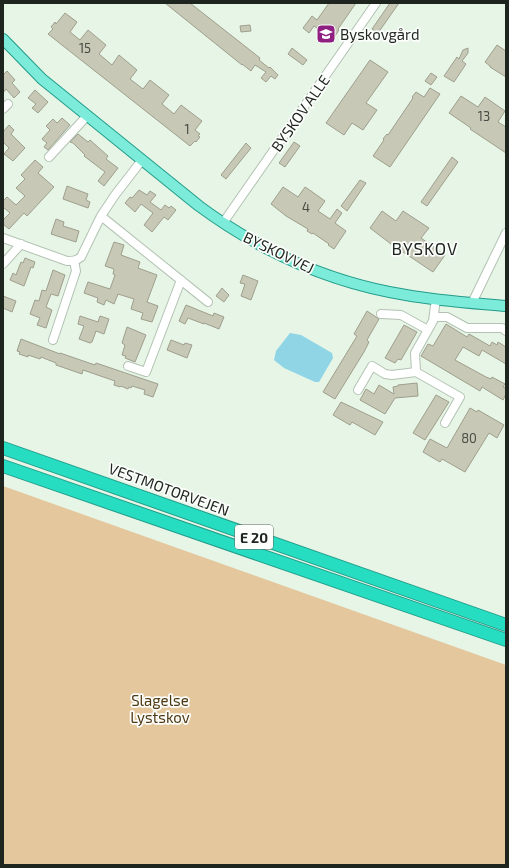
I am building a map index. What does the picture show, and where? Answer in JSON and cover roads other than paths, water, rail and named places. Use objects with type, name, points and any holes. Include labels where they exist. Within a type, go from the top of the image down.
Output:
[{"type":"highway","name":"VESTMOTORVEJEN","points":[[3,448],[506,625]]},
{"type":"highway","name":"E 20","points":[[3,466],[506,640]]},
{"type":"main road","name":"BYSKOVVEJ","points":[[3,40],[42,79],[142,160],[223,223],[266,248],[303,266],[343,280],[377,289],[436,299],[506,306]]},
{"type":"street","name":"BYSKOV ALLE","points":[[223,223],[376,3]]},
{"type":"street","points":[[49,157],[87,116]]},
{"type":"street","points":[[3,238],[67,261],[74,261],[81,257],[101,216],[142,160]]},
{"type":"street","points":[[101,216],[208,302]]},
{"type":"street","points":[[472,303],[506,233]]},
{"type":"street","points":[[3,264],[21,244]]},
{"type":"street","points":[[53,340],[76,271],[74,261]]},
{"type":"street","points":[[128,366],[146,372],[181,280]]},
{"type":"street","points":[[416,372],[415,353],[433,321],[436,299]]},
{"type":"street","points":[[381,314],[401,315],[428,330]]},
{"type":"street","points":[[434,317],[447,317],[467,328],[502,328],[506,331]]},
{"type":"street","points":[[358,390],[372,366],[385,374],[392,375],[416,372],[460,397],[445,423]]},
{"type":"water","points":[[290,333],[301,335],[332,353],[333,358],[319,382],[315,382],[284,368],[274,360],[276,351]]},
{"type":"place","name":"Byskovgård","points":[[326,34]]},
{"type":"district","name":"BYSKOV","points":[[425,248]]},
{"type":"park label","name":"Slagelse Lystskov","points":[[160,708]]}]
